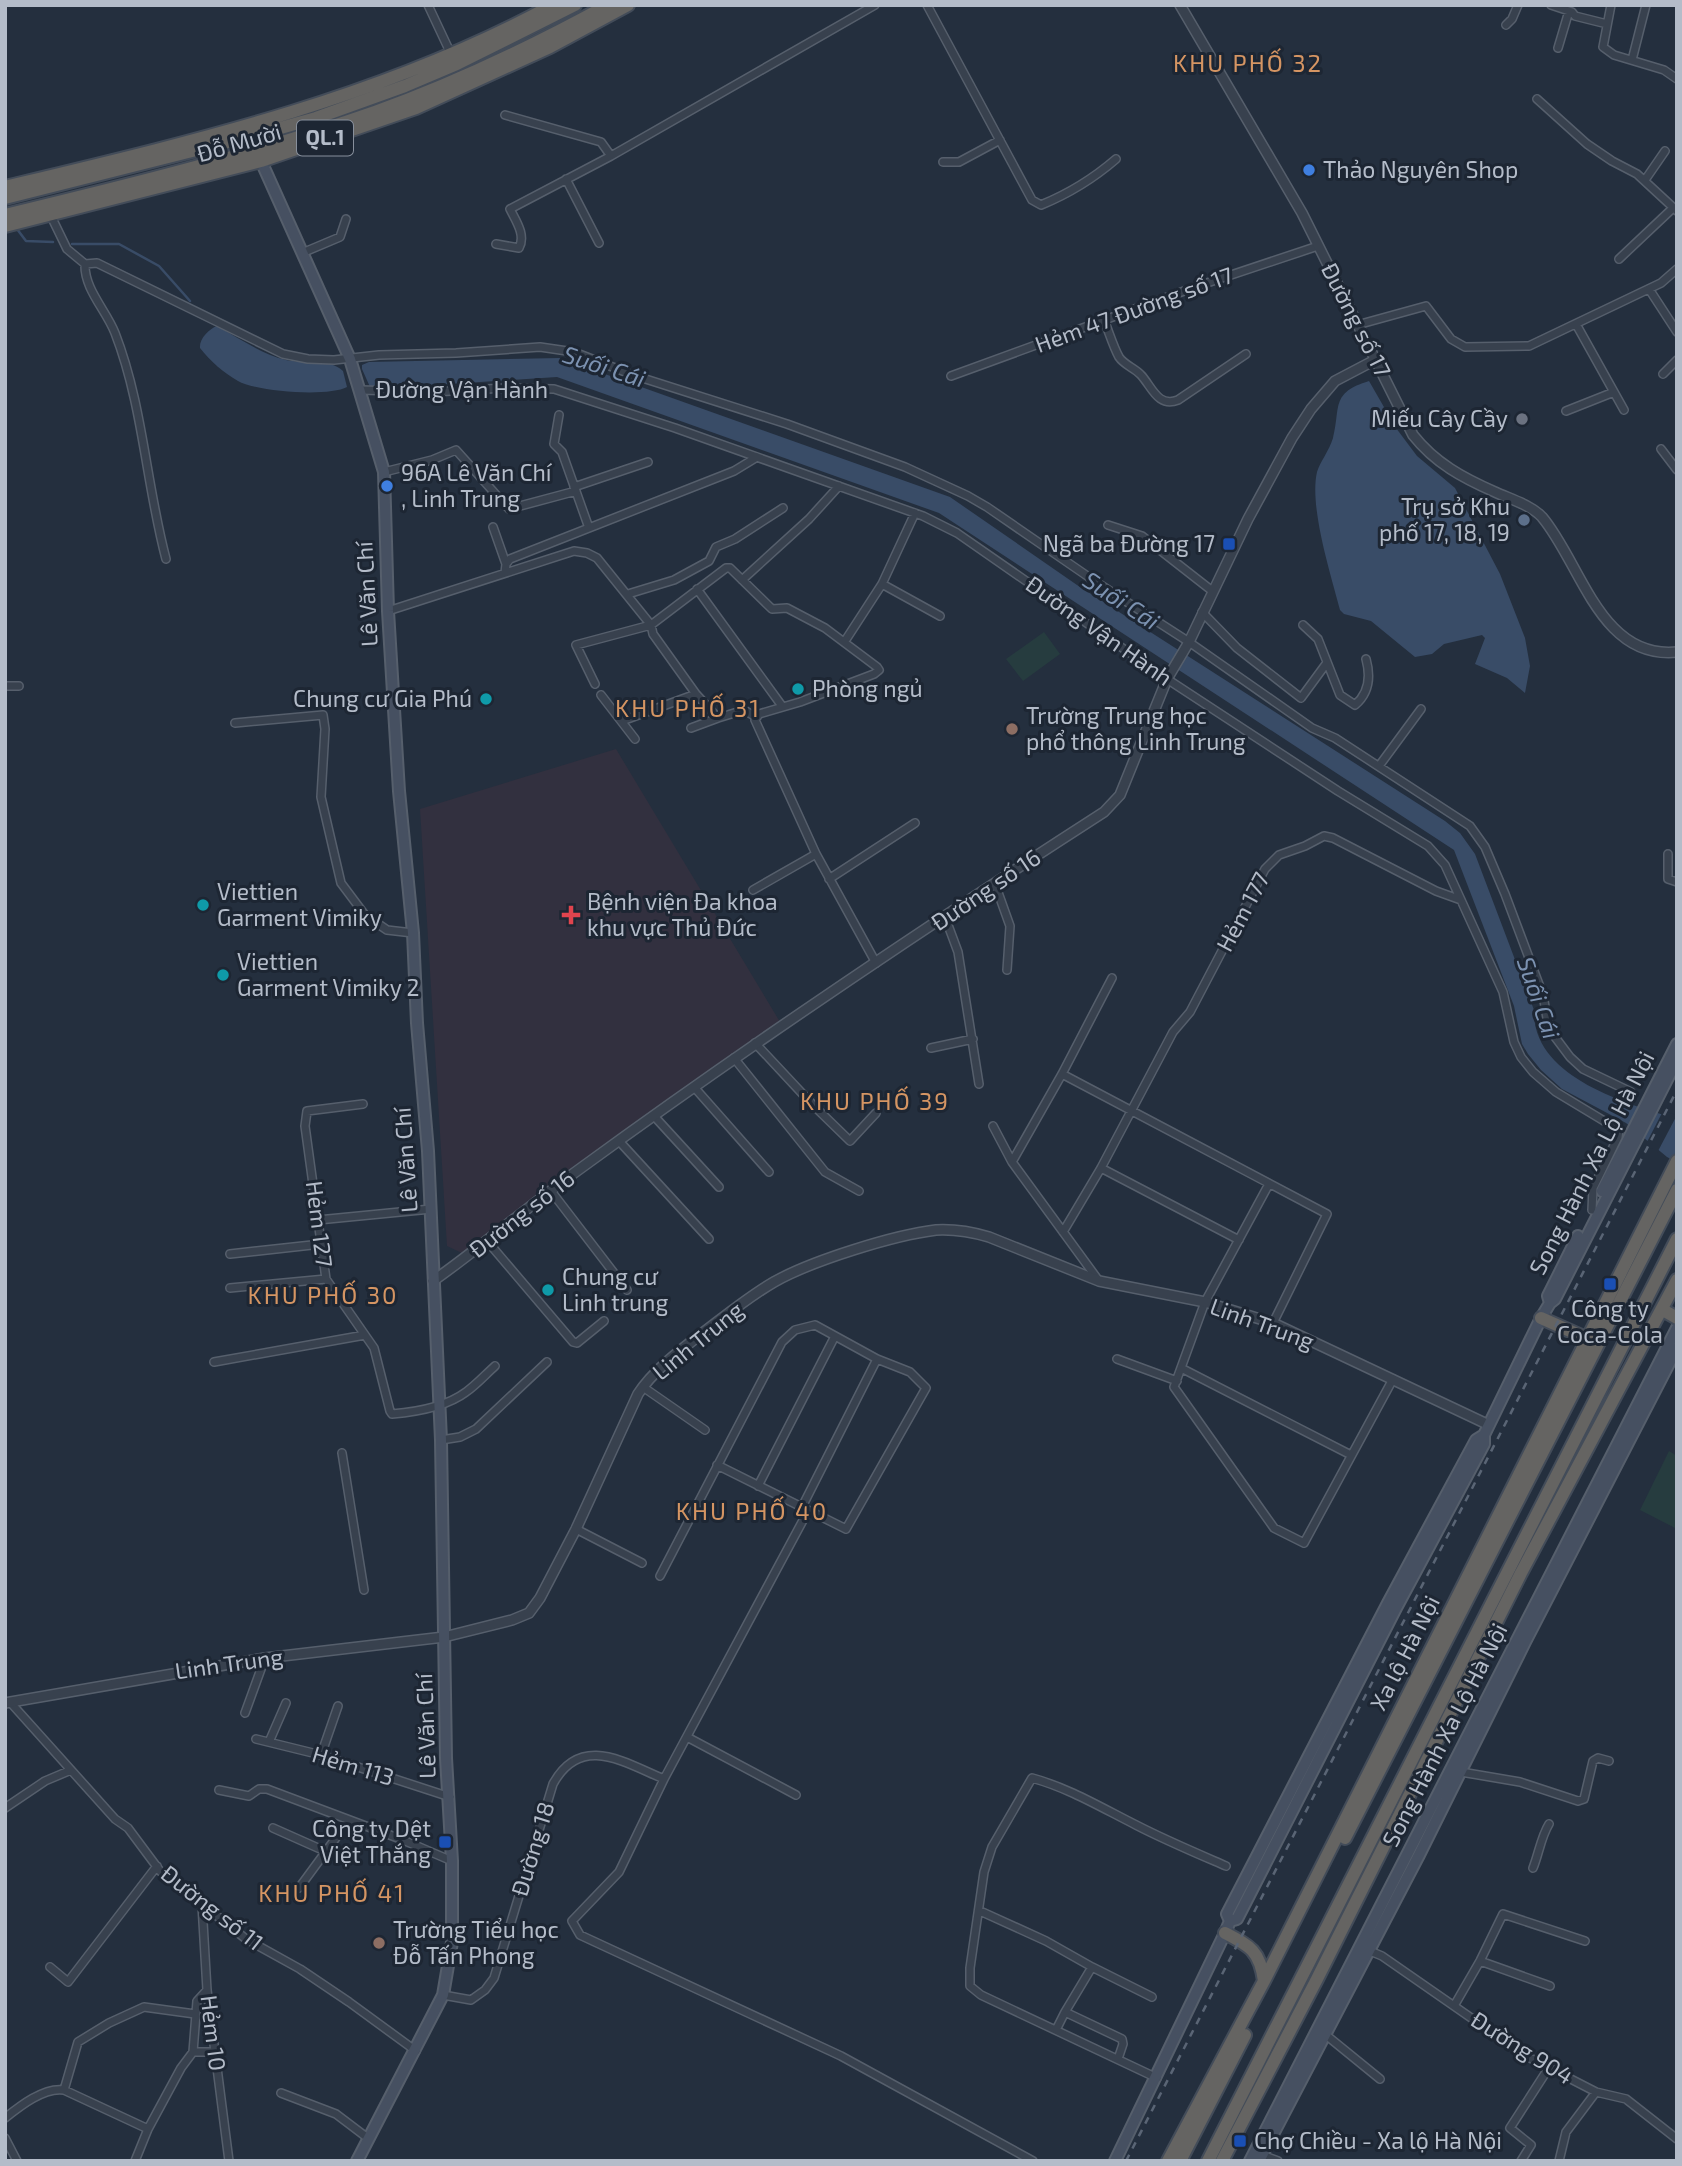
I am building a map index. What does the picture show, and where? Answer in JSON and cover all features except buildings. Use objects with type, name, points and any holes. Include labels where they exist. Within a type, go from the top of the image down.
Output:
[{"type":"highway","name":"Đỗ Mười","points":[[5,198],[316,118],[405,86],[554,5]]},
{"type":"highway","name":"Đỗ Mười","points":[[5,187],[247,127],[372,88],[453,60],[575,5]]},
{"type":"highway","name":"Đỗ Mười","points":[[5,226],[48,210],[376,112],[519,51],[608,5]]},
{"type":"highway","name":"Đỗ Mười","points":[[5,215],[48,210],[261,161],[416,108],[550,47],[628,5]]},
{"type":"highway","name":"Xa lộ Hà Nội","points":[[1168,2161],[1250,2008],[1671,1191],[1677,1161]]},
{"type":"highway","points":[[1208,2161],[1677,1239]]},
{"type":"highway","points":[[1222,2161],[1317,1979],[1521,1573],[1677,1280]]},
{"type":"highway","points":[[1663,1310],[1677,1318]]},
{"type":"highway","points":[[1541,1318],[1593,1341]]},
{"type":"highway","name":"Xa lộ Hà Nội","points":[[1180,2161],[1593,1341]]},
{"type":"highway","points":[[1228,1927],[1259,1958],[1264,1981]]},
{"type":"highway","points":[[1250,2008],[1250,2024]]},
{"type":"highway","points":[[1185,2127],[1205,2110]]},
{"type":"main road","name":"Lê Văn Chí","points":[[261,161],[350,359],[384,472],[388,611],[431,1209],[441,1440],[452,1942],[443,1995],[358,2161]]},
{"type":"main road","name":"Song Hành Xa Lộ Hà Nội","points":[[1115,2161],[1228,1927],[1227,1914],[1388,1603],[1476,1440],[1487,1430],[1541,1318],[1555,1299],[1672,1064],[1677,1044]]},
{"type":"main road","name":"Song Hành Xa Lộ Hà Nội","points":[[1550,1303],[1548,1296],[1592,1210],[1624,1156]]},
{"type":"main road","name":"Song Hành Xa Lộ Hà Nội","points":[[1261,2158],[1326,2035],[1366,1948],[1677,1328]]},
{"type":"main road","name":"Song Hành Xa Lộ Hà Nội","points":[[1250,2161],[1461,1772],[1677,1348]]},
{"type":"street","points":[[428,5],[453,60]]},
{"type":"street","points":[[496,244],[519,248],[522,243],[521,233],[510,209],[611,156],[876,5]]},
{"type":"street","points":[[926,5],[1032,200],[1041,205],[1069,191],[1115,159]]},
{"type":"street","name":"Đường số 17","points":[[1180,5],[1250,122],[1318,246],[1413,435],[1438,462],[1474,483],[1535,511],[1547,524],[1593,602],[1609,623],[1626,638],[1645,650],[1660,654],[1677,652]]},
{"type":"street","points":[[1506,25],[1512,19],[1517,5]]},
{"type":"street","points":[[1551,5],[1575,16],[1607,24]]},
{"type":"street","points":[[1611,5],[1603,47],[1614,55],[1664,70],[1677,79]]},
{"type":"street","points":[[1632,60],[1646,5]]},
{"type":"street","points":[[1558,48],[1569,11]]},
{"type":"street","points":[[1537,99],[1587,144],[1644,180],[1675,209],[1619,259]]},
{"type":"street","points":[[505,115],[601,142],[611,156]]},
{"type":"street","points":[[943,162],[959,162],[1000,140]]},
{"type":"street","points":[[1644,180],[1665,151]]},
{"type":"street","points":[[566,179],[598,243]]},
{"type":"street","points":[[48,210],[67,249],[85,264],[85,275],[114,331],[129,378],[166,559]]},
{"type":"street","points":[[302,253],[340,237],[346,219]]},
{"type":"street","name":"Hẻm 47 Đường số 17","points":[[951,376],[1195,287],[1318,246]]},
{"type":"street","name":"Đường Vận Hành","points":[[85,264],[97,263],[283,354],[308,359],[350,359],[379,355],[540,347],[574,352],[633,375],[787,424],[905,467],[968,496],[1186,646],[1312,728],[1335,738],[1461,818],[1478,834],[1505,894],[1543,995],[1552,1033],[1583,1069],[1631,1092]]},
{"type":"street","points":[[1357,325],[1426,306],[1451,339],[1465,347],[1529,346],[1661,283],[1677,269]]},
{"type":"street","points":[[1649,289],[1677,332]]},
{"type":"street","points":[[1104,320],[1122,360],[1140,374],[1164,402],[1178,400],[1246,354]]},
{"type":"street","points":[[1576,324],[1624,410]]},
{"type":"street","name":"Đường số 16","points":[[433,1281],[734,1058],[1104,812],[1120,795],[1169,675],[1292,438],[1311,409],[1335,381],[1375,360]]},
{"type":"street","points":[[1663,374],[1677,360]]},
{"type":"street","name":"Đường Vận Hành","points":[[361,390],[433,392],[505,388],[554,389],[608,405],[915,513],[957,533],[1338,791],[1423,841],[1445,865],[1503,992],[1514,1042],[1521,1057],[1533,1072],[1556,1092],[1619,1130],[1592,1188],[1592,1210]]},
{"type":"street","points":[[1566,411],[1614,392]]},
{"type":"street","points":[[559,415],[554,444],[562,452],[589,528]]},
{"type":"street","points":[[1661,449],[1677,470]]},
{"type":"street","points":[[384,472],[432,460],[456,450],[509,509],[649,462]]},
{"type":"street","points":[[506,564],[510,559],[734,471],[757,457]]},
{"type":"street","points":[[742,580],[774,553],[839,486]]},
{"type":"street","points":[[628,594],[674,580],[709,561],[716,547],[734,539],[783,508]]},
{"type":"street","points":[[845,641],[882,584],[915,513]]},
{"type":"street","points":[[1108,525],[1142,536],[1211,590]]},
{"type":"street","points":[[493,527],[506,564],[505,573]]},
{"type":"street","points":[[388,611],[574,551],[587,553],[597,558],[628,594],[696,694],[718,718]]},
{"type":"street","points":[[595,684],[576,646],[651,625],[726,568],[730,568],[772,609],[787,608],[845,641],[877,667],[878,672],[756,716],[744,710],[691,728]]},
{"type":"street","points":[[882,584],[940,616]]},
{"type":"street","points":[[697,589],[782,706]]},
{"type":"street","points":[[1202,612],[1237,648],[1301,698],[1326,664]]},
{"type":"street","points":[[1303,625],[1318,639],[1340,695],[1355,705],[1359,703],[1369,681],[1366,659]]},
{"type":"street","points":[[5,686],[19,686]]},
{"type":"street","points":[[622,721],[696,694]]},
{"type":"street","points":[[601,695],[635,739]]},
{"type":"street","points":[[1379,766],[1420,709]]},
{"type":"street","points":[[235,723],[323,715],[325,729],[321,797],[341,883],[365,915],[387,930],[413,933]]},
{"type":"street","points":[[756,716],[756,724],[816,854],[876,963]]},
{"type":"street","points":[[829,879],[915,823]]},
{"type":"street","name":"Hẻm 177","points":[[1063,1232],[1101,1168],[1171,1035],[1190,1012],[1256,883],[1272,859],[1324,836],[1333,838],[1436,891],[1461,900]]},
{"type":"street","points":[[753,890],[816,854]]},
{"type":"street","points":[[1668,854],[1668,879],[1677,882]]},
{"type":"street","points":[[995,884],[1010,926],[1007,970]]},
{"type":"street","points":[[945,917],[958,952],[979,1084]]},
{"type":"street","points":[[1012,1162],[1112,978]]},
{"type":"street","points":[[931,1048],[973,1039]]},
{"type":"street","points":[[755,1044],[850,1140],[876,1113]]},
{"type":"street","points":[[734,1058],[825,1172],[859,1191]]},
{"type":"street","points":[[1062,1074],[1327,1214],[1273,1323]]},
{"type":"street","points":[[694,1087],[769,1172]]},
{"type":"street","name":"Hẻm 127","points":[[363,1104],[307,1111],[305,1125],[326,1279],[374,1348],[390,1413],[405,1413],[439,1405]]},
{"type":"street","points":[[654,1116],[719,1187]]},
{"type":"street","points":[[993,1126],[1012,1162],[1099,1281]]},
{"type":"street","points":[[619,1141],[709,1239]]},
{"type":"street","points":[[1101,1168],[1239,1240]]},
{"type":"street","points":[[1269,1184],[1205,1302],[1174,1387],[1275,1528],[1304,1543],[1393,1380]]},
{"type":"street","points":[[551,1191],[627,1290]]},
{"type":"street","points":[[318,1220],[431,1209]]},
{"type":"street","name":"Linh Trung","points":[[8,1702],[265,1658],[444,1637],[512,1620],[529,1613],[540,1598],[576,1529],[643,1387],[682,1349],[775,1281],[829,1259],[936,1230],[980,1234],[1099,1281],[1205,1302],[1273,1323],[1393,1380],[1487,1430]]},
{"type":"street","points":[[488,1242],[573,1342],[577,1343],[604,1321]]},
{"type":"street","points":[[230,1254],[321,1244]]},
{"type":"street","points":[[230,1288],[326,1279]]},
{"type":"street","points":[[660,1576],[717,1465],[782,1342],[795,1330],[816,1325],[877,1359],[910,1372],[926,1388],[846,1529],[717,1465]]},
{"type":"street","points":[[214,1362],[365,1335]]},
{"type":"street","points":[[758,1486],[835,1336]]},
{"type":"street","points":[[877,1359],[805,1509],[664,1779],[620,1872],[572,1921],[580,1935],[841,2056],[1033,2161]]},
{"type":"street","points":[[1117,1359],[1177,1381]]},
{"type":"street","points":[[441,1440],[460,1437],[477,1429],[547,1362]]},
{"type":"street","points":[[439,1405],[465,1393],[495,1366]]},
{"type":"street","points":[[1181,1368],[1351,1455]]},
{"type":"street","points":[[643,1387],[705,1430]]},
{"type":"street","points":[[342,1453],[364,1590]]},
{"type":"street","points":[[576,1529],[642,1563]]},
{"type":"street","points":[[245,1713],[265,1658]]},
{"type":"street","name":"Đường số 11","points":[[8,1702],[115,1819],[128,1828],[157,1866],[202,1905],[246,1939],[300,1969],[416,2051]]},
{"type":"street","points":[[269,1742],[286,1703]]},
{"type":"street","points":[[321,1755],[338,1706]]},
{"type":"street","points":[[687,1737],[796,1795]]},
{"type":"street","name":"Hẻm 113","points":[[256,1739],[321,1755],[450,1797]]},
{"type":"street","name":"Đường 18","points":[[443,1995],[471,2000],[485,1990],[494,1978],[553,1784],[564,1769],[583,1757],[601,1754],[664,1779]]},
{"type":"street","points":[[1461,1772],[1520,1782],[1578,1801],[1584,1799],[1593,1761],[1598,1758],[1608,1761]]},
{"type":"street","points":[[5,1808],[45,1781],[71,1770]]},
{"type":"street","points":[[1157,2078],[981,1995],[970,1986],[970,1968],[984,1872],[992,1847],[1032,1778],[1051,1783],[1093,1802],[1137,1826],[1226,1866]]},
{"type":"street","points":[[219,1790],[249,1796],[259,1789],[267,1789],[452,1861]]},
{"type":"street","points":[[299,1888],[349,1820]]},
{"type":"street","points":[[1533,1868],[1549,1824]]},
{"type":"street","points":[[273,1828],[327,1852]]},
{"type":"street","points":[[50,1967],[68,1982],[157,1866]]},
{"type":"street","name":"Hẻm 10","points":[[202,1905],[207,1990],[229,2161]]},
{"type":"street","points":[[980,1911],[1046,1941],[1152,1997]]},
{"type":"street","points":[[1454,2006],[1503,1914],[1585,1941]]},
{"type":"street","name":"Đường 904","points":[[1366,1948],[1382,1956],[1548,2069],[1596,2092],[1626,2099],[1677,2139]]},
{"type":"street","points":[[1480,1961],[1550,1986]]},
{"type":"street","points":[[1056,2030],[1093,1967]]},
{"type":"street","points":[[135,2161],[148,2129],[192,2053],[197,2001],[207,1990]]},
{"type":"street","points":[[64,2090],[77,2043],[83,2037],[144,2007],[195,2014]]},
{"type":"street","points":[[1065,2012],[1122,2039],[1118,2059]]},
{"type":"street","points":[[1326,2035],[1380,2078]]},
{"type":"street","points":[[192,2053],[215,2052]]},
{"type":"street","points":[[1521,2161],[1531,2146],[1510,2128],[1548,2069]]},
{"type":"street","points":[[5,2118],[20,2106],[55,2090],[64,2090],[148,2129]]},
{"type":"street","points":[[1559,2161],[1566,2132],[1596,2092]]},
{"type":"street","points":[[281,2093],[336,2115],[369,2138]]},
{"type":"street","points":[[5,2138],[17,2161]]},
{"type":"street","points":[[1261,2158],[1278,2161]]},
{"type":"shaded area","name":"Bệnh viện Đa khoa khu vực Thủ Đức","points":[[616,749],[780,1022],[464,1254],[447,1246],[420,809]]},
{"type":"green space","points":[[1044,632],[1060,654],[1023,681],[1006,659]]},
{"type":"green space","points":[[1669,1451],[1677,1456],[1677,1529],[1640,1510]]},
{"type":"water","points":[[217,326],[277,357],[338,367],[343,371],[347,387],[325,392],[293,392],[261,388],[238,381],[208,358],[200,348],[205,335]]},
{"type":"water","points":[[560,358],[950,497],[1077,585],[1445,821],[1460,833],[1475,854],[1534,1010],[1537,1033],[1548,1053],[1565,1070],[1585,1084],[1632,1105],[1677,1119],[1677,1162],[1667,1157],[1626,1123],[1562,1089],[1528,1054],[1522,1044],[1514,1006],[1454,850],[939,513],[557,377],[376,389],[370,387],[362,369],[362,365],[369,362]]},
{"type":"water","points":[[1369,381],[1396,428],[1417,456],[1455,488],[1500,574],[1525,638],[1530,666],[1525,693],[1507,678],[1475,664],[1485,638],[1482,635],[1444,644],[1432,654],[1415,657],[1371,621],[1344,614],[1340,610],[1318,522],[1315,487],[1317,472],[1333,438],[1339,402],[1348,391]]},
{"type":"pier","points":[[1663,1111],[1677,1115],[1657,1153],[1646,1144]]},
{"type":"waterway","name":"Suối Cái","points":[[17,229],[26,241],[53,242]]},
{"type":"waterway","name":"Suối Cái","points":[[72,244],[119,244],[159,266],[190,301]]},
{"type":"railway","points":[[1126,2161],[1677,1090]]},
{"type":"place","name":"Thảo Nguyên Shop","points":[[1309,170]]},
{"type":"place","name":"Miếu Cây Cầy","points":[[1522,419]]},
{"type":"place","name":"96A Lê Văn Chí , Linh Trung","points":[[387,486]]},
{"type":"place","name":"Trụ sở Khu phố 17, 18, 19","points":[[1524,520]]},
{"type":"place","name":"Ngã ba Đường 17","points":[[1229,544]]},
{"type":"place","name":"Phòng ngủ","points":[[798,689]]},
{"type":"place","name":"Chung cư Gia Phú","points":[[486,699]]},
{"type":"place","name":"Trường Trung học phổ thông Linh Trung","points":[[1012,729]]},
{"type":"place","name":"Viettien Garment Vimiky","points":[[203,905]]},
{"type":"place","name":"Bệnh viện Đa khoa khu vực Thủ Đức","points":[[571,915]]},
{"type":"place","name":"Viettien Garment Vimiky 2","points":[[223,975]]},
{"type":"place","name":"Công ty Coca-Cola","points":[[1610,1284]]},
{"type":"place","name":"Chung cư Linh trung","points":[[548,1290]]},
{"type":"place","name":"Công ty Dệt Việt Thắng","points":[[445,1842]]},
{"type":"place","name":"Trường Tiểu học Đỗ Tấn Phong","points":[[379,1943]]},
{"type":"place","name":"Chợ Chiều - Xa lộ Hà Nội","points":[[1240,2141]]},
{"type":"district","name":"KHU PHỐ 32","points":[[1248,64]]},
{"type":"district","name":"KHU PHỐ 31","points":[[688,709]]},
{"type":"district","name":"KHU PHỐ 39","points":[[875,1102]]},
{"type":"district","name":"KHU PHỐ 30","points":[[323,1296]]},
{"type":"district","name":"KHU PHỐ 40","points":[[752,1512]]},
{"type":"district","name":"KHU PHỐ 41","points":[[332,1894]]}]
